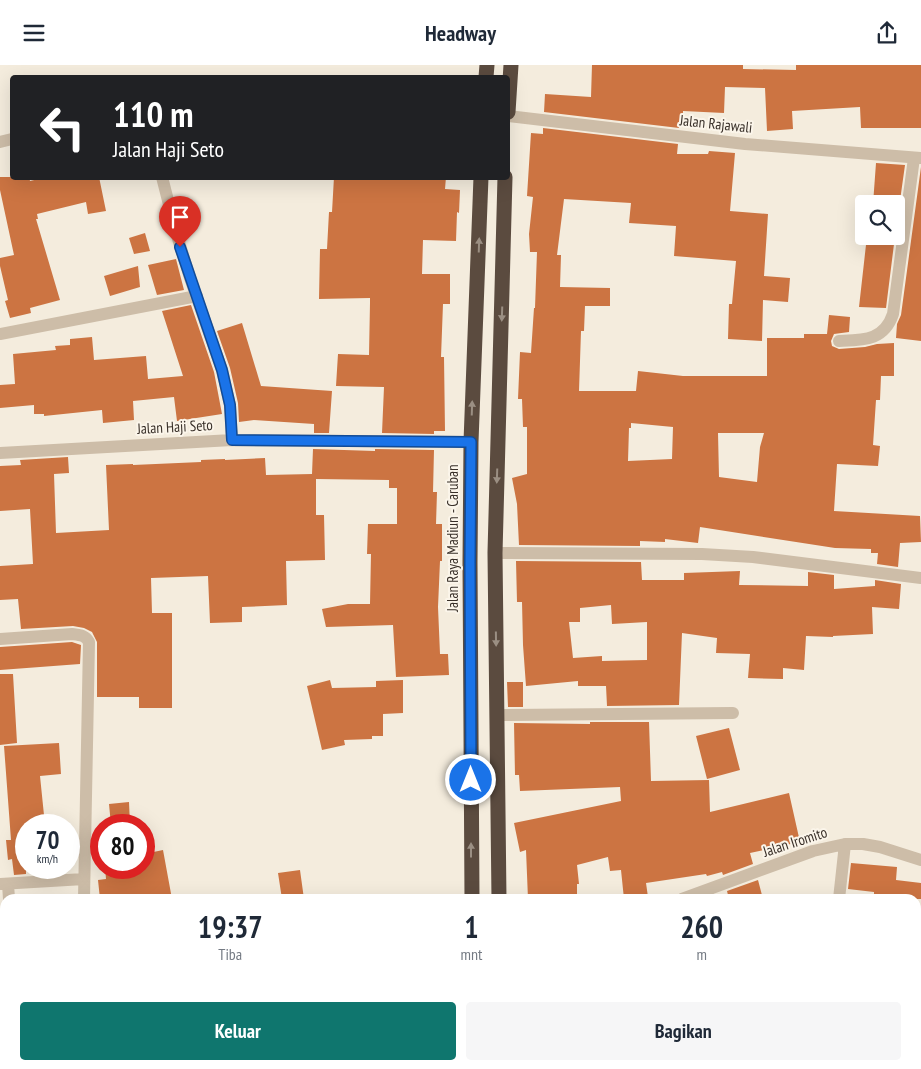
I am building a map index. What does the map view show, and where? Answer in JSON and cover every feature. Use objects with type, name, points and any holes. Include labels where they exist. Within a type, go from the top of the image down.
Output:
[{"type":"highway","points":[[510,81],[511,65]]},
{"type":"highway","name":"Jalan Raya Madiun - Caruban","points":[[472,894],[471,442],[481,180]]},
{"type":"highway","points":[[499,894],[495,553],[506,180]]},
{"type":"street","name":"Jalan Rajawali","points":[[510,117],[746,144],[918,158]]},
{"type":"street","points":[[838,341],[869,339],[890,325],[918,158]]},
{"type":"street","points":[[163,180],[176,232],[222,370],[230,405],[232,440]]},
{"type":"street","points":[[0,334],[197,295]]},
{"type":"street","name":"Jalan Haji Seto","points":[[0,453],[80,447],[232,440],[471,442]]},
{"type":"street","points":[[495,553],[702,554],[753,557],[921,577]]},
{"type":"street","points":[[0,639],[72,634],[82,635],[89,642],[84,894]]},
{"type":"street","points":[[497,715],[733,713]]},
{"type":"street","points":[[840,894],[846,844]]},
{"type":"street","name":"Jalan Iromito","points":[[696,894],[813,851],[846,844],[880,847],[921,860]]},
{"type":"street","points":[[4,884],[84,879]]},
{"type":"building","points":[[592,65],[743,65],[743,69],[796,70],[796,65],[921,65],[921,128],[861,128],[860,107],[792,111],[793,129],[767,131],[765,88],[725,87],[724,113],[683,111],[683,118],[680,118],[679,128],[544,112],[545,94],[591,97]]},
{"type":"building","points":[[543,128],[678,144],[677,154],[708,154],[709,151],[735,153],[730,211],[768,214],[764,276],[790,278],[788,302],[763,300],[762,341],[728,339],[729,304],[732,304],[736,261],[674,256],[676,226],[629,223],[631,203],[564,199],[557,255],[561,255],[560,287],[610,288],[610,306],[585,306],[584,331],[581,331],[579,391],[636,391],[638,371],[683,376],[767,376],[767,338],[804,338],[804,334],[827,334],[829,315],[850,317],[849,332],[834,334],[831,341],[832,346],[839,349],[894,343],[894,376],[881,376],[880,400],[876,400],[873,445],[880,446],[878,466],[837,464],[834,511],[920,516],[921,542],[900,543],[898,567],[877,564],[878,553],[871,553],[871,549],[835,548],[700,527],[698,543],[665,539],[665,542],[640,541],[640,546],[519,545],[517,504],[512,478],[527,474],[527,427],[523,427],[522,399],[518,399],[520,352],[531,353],[537,252],[530,252],[529,234],[533,197],[527,196],[531,133],[543,134]],"holes":[[[631,423],[673,427],[672,459],[628,461],[629,428],[631,428]],[[718,433],[764,433],[760,447],[757,482],[719,477]]]},
{"type":"building","points":[[876,163],[905,165],[901,195],[874,195]]},
{"type":"building","points":[[921,167],[921,341],[896,338],[897,324],[901,315]]},
{"type":"building","points":[[0,177],[10,177],[10,180],[30,181],[100,180],[106,211],[88,214],[86,202],[37,214],[38,219],[36,219],[60,300],[30,308],[31,313],[10,318],[5,301],[8,300],[0,258],[14,255],[0,190]]},
{"type":"building","points":[[334,180],[446,180],[445,189],[460,190],[456,241],[423,240],[422,274],[450,274],[450,304],[443,304],[441,357],[444,357],[445,431],[434,431],[434,434],[382,433],[384,387],[336,386],[338,354],[369,355],[370,298],[319,299],[320,249],[327,249],[329,212],[332,212]]},
{"type":"building","points":[[145,233],[150,251],[134,254],[129,238]]},
{"type":"building","points":[[866,245],[894,245],[886,308],[859,307]]},
{"type":"building","points":[[176,259],[184,290],[157,295],[148,265]]},
{"type":"building","points":[[138,266],[140,287],[110,296],[104,276]]},
{"type":"building","points":[[191,305],[214,372],[222,414],[177,421],[174,397],[133,401],[134,420],[103,423],[102,410],[44,416],[44,414],[34,414],[34,405],[0,408],[0,385],[15,384],[13,354],[56,350],[55,346],[70,345],[70,339],[92,337],[94,360],[146,356],[148,379],[183,376],[162,311]]},
{"type":"building","points":[[242,323],[261,386],[332,391],[329,433],[314,433],[314,424],[254,420],[239,422],[238,403],[230,368],[217,331]]},
{"type":"building","points":[[313,449],[434,450],[433,492],[437,492],[436,524],[442,524],[442,561],[440,561],[438,607],[440,654],[448,654],[449,675],[396,677],[393,625],[326,627],[322,609],[348,604],[370,604],[371,554],[367,554],[368,524],[397,524],[397,488],[389,488],[389,480],[316,479],[316,515],[324,515],[325,560],[286,561],[287,605],[242,607],[242,622],[210,623],[208,576],[151,578],[152,613],[172,613],[172,708],[139,708],[139,697],[97,697],[97,642],[92,632],[73,626],[21,629],[18,599],[0,600],[0,566],[33,564],[30,509],[0,511],[0,466],[21,465],[20,460],[68,457],[69,473],[54,474],[56,533],[109,530],[106,465],[265,458],[266,475],[312,474]]},
{"type":"building","points":[[516,561],[641,562],[642,580],[684,580],[684,573],[740,571],[739,585],[808,586],[808,572],[834,575],[834,589],[875,586],[875,580],[901,584],[899,609],[872,607],[873,634],[833,637],[806,636],[804,670],[783,668],[783,679],[748,678],[750,654],[716,653],[717,638],[682,633],[679,705],[607,706],[606,686],[578,686],[578,681],[526,686],[522,602],[517,602]],"holes":[[[611,605],[612,624],[647,622],[647,660],[602,661],[602,656],[573,658],[569,622],[580,622],[580,608]]]},
{"type":"building","points":[[72,642],[81,645],[80,664],[0,670],[0,647]]},
{"type":"building","points":[[0,674],[13,674],[17,743],[0,745]]},
{"type":"building","points":[[330,680],[332,688],[376,687],[376,681],[403,680],[403,713],[383,714],[383,736],[372,736],[372,739],[344,740],[345,745],[322,750],[307,686]]},
{"type":"building","points":[[507,682],[523,682],[523,707],[508,707]]},
{"type":"building","points":[[590,722],[649,722],[651,781],[709,780],[710,812],[789,793],[800,842],[750,853],[753,864],[723,875],[722,872],[707,876],[706,874],[646,883],[648,894],[623,894],[621,870],[610,871],[608,857],[577,865],[579,884],[577,884],[577,894],[528,894],[526,850],[520,852],[514,823],[621,801],[620,787],[520,791],[519,775],[515,775],[514,723],[590,724]]},
{"type":"building","points":[[729,728],[740,770],[707,779],[696,736]]},
{"type":"building","points":[[59,743],[61,774],[40,776],[44,814],[15,814],[14,875],[12,859],[8,860],[6,840],[11,840],[4,746]]},
{"type":"building","points":[[129,802],[130,814],[110,814],[109,804]]},
{"type":"building","points":[[163,850],[171,894],[99,894],[98,880],[155,879],[155,852]]},
{"type":"building","points":[[851,863],[897,867],[896,880],[921,883],[921,894],[874,894],[874,892],[848,889]]},
{"type":"building","points":[[300,870],[303,894],[281,894],[278,873]]},
{"type":"building","points":[[758,880],[762,894],[728,894],[727,891]]},
{"type":"route","points":[[180,247],[222,370],[230,405],[232,440],[471,442],[471,780]]}]
